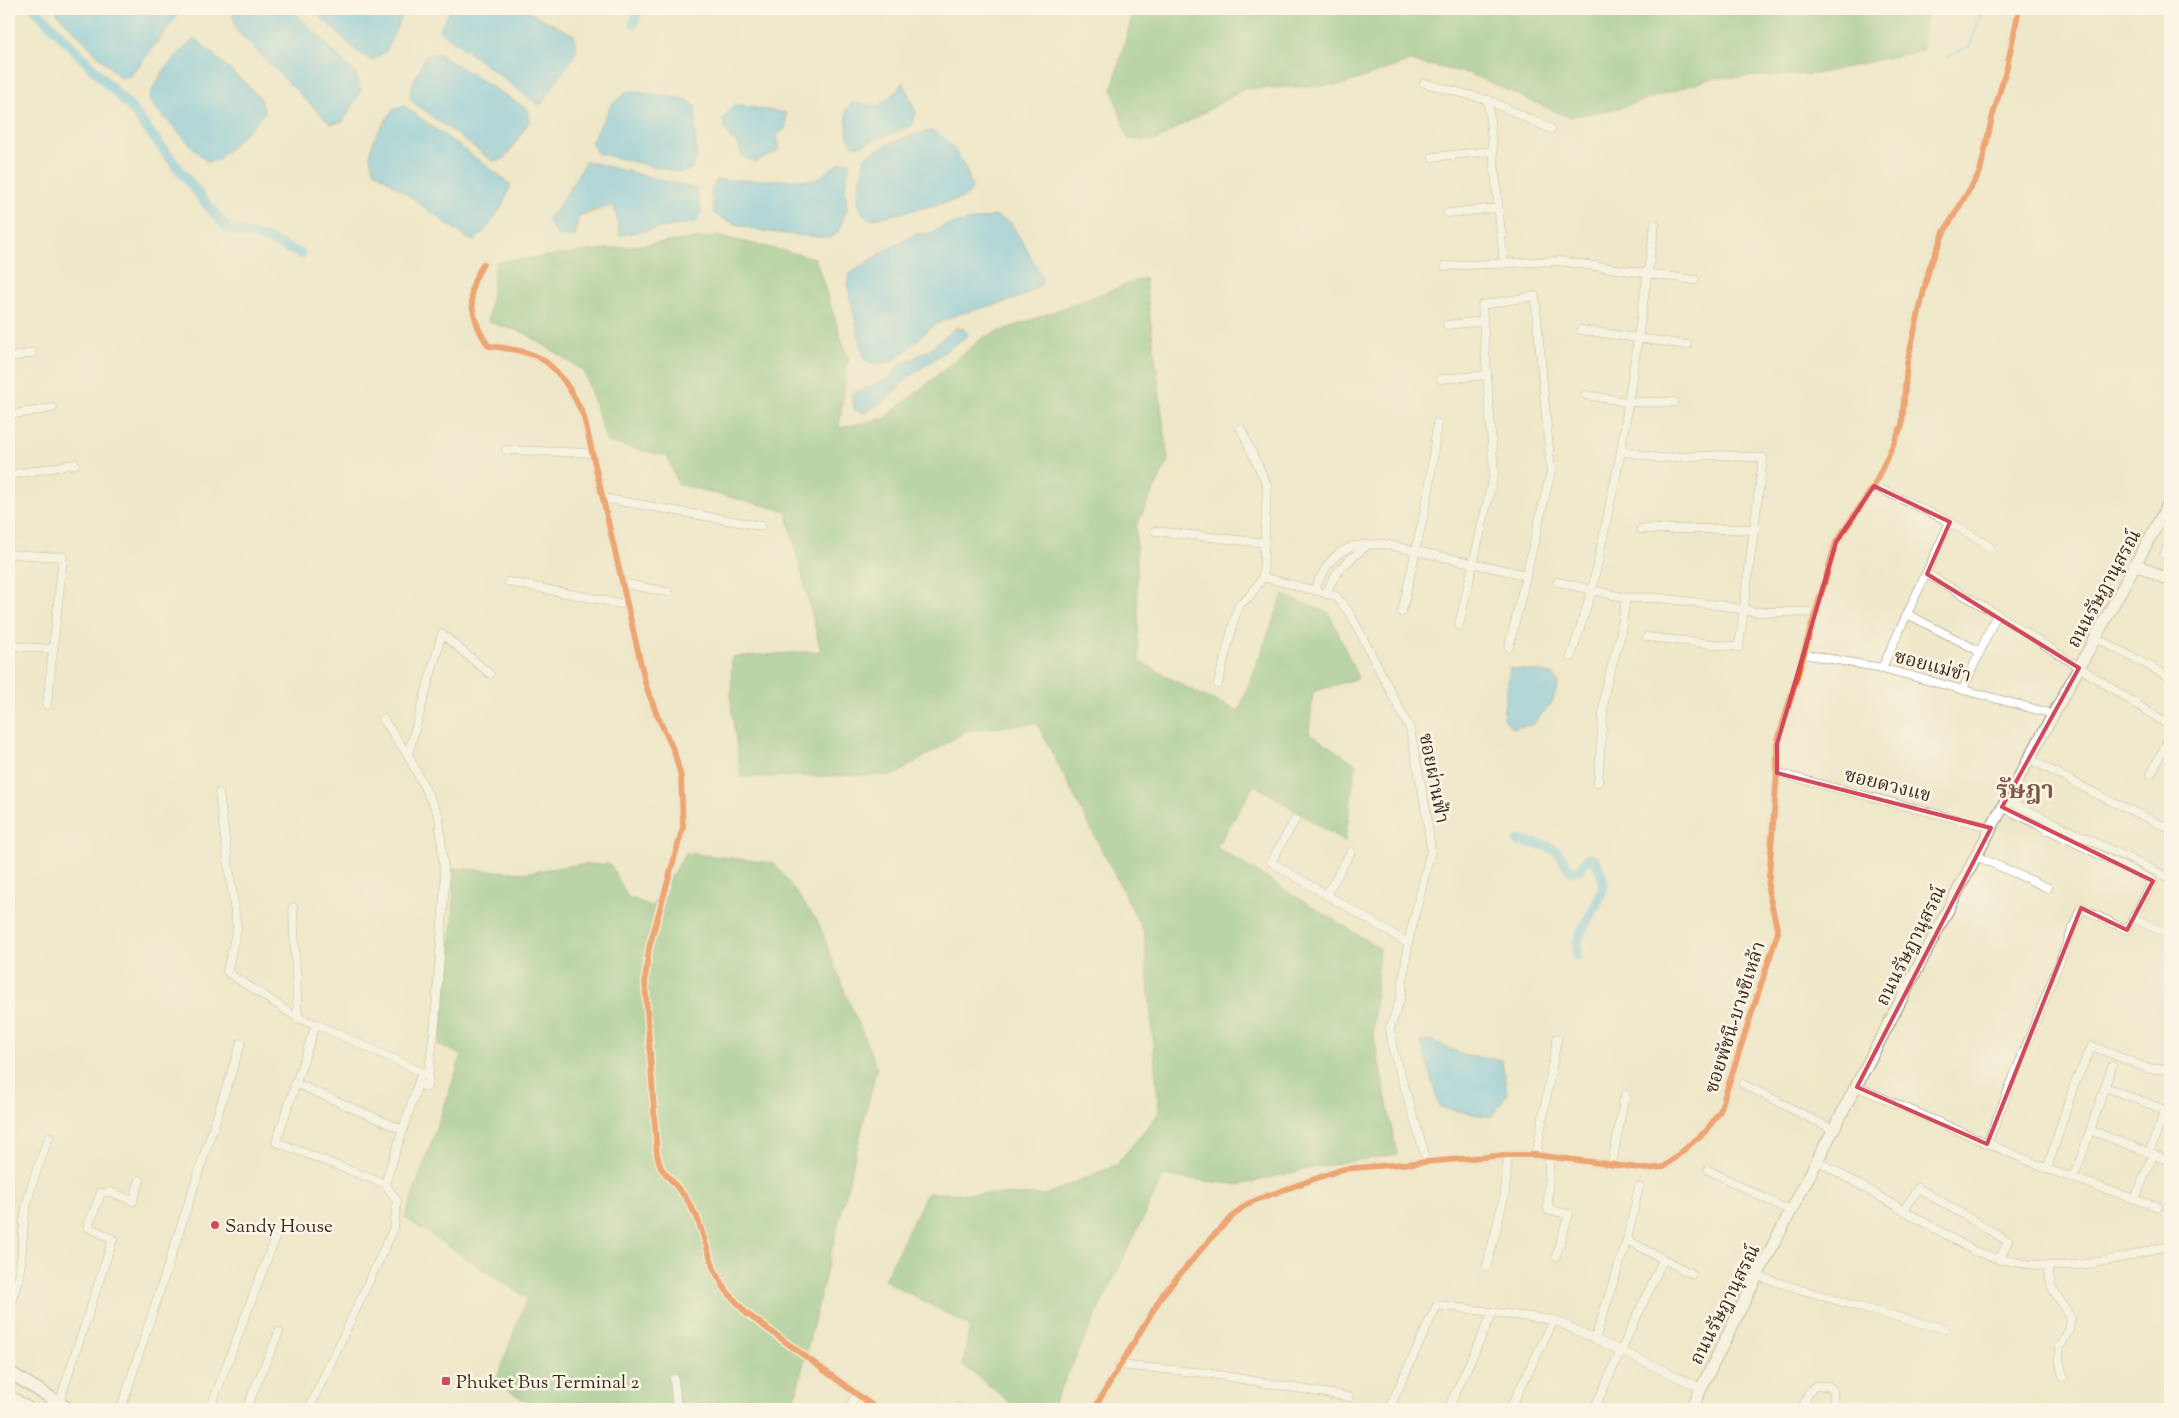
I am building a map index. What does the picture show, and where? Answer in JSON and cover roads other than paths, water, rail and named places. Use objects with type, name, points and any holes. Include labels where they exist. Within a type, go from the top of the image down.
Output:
[{"type":"main road","points":[[9,1372],[64,1406]]},
{"type":"main road","points":[[9,1396],[29,1409]]},
{"type":"street","name":"ซอยพัชนี-บางชีเหล้า","points":[[1094,1409],[1119,1364],[1163,1294],[1211,1238],[1247,1204],[1343,1169],[1428,1161],[1508,1155],[1536,1155],[1647,1169],[1664,1167],[1707,1130],[1720,1112],[1778,932],[1768,890],[1777,773],[1777,744],[1836,542],[1874,486],[1902,425],[1907,363],[1929,269],[1944,232],[1980,172],[1992,118],[2007,67],[2018,9]]},
{"type":"street","points":[[1424,83],[1488,100],[1551,129]]},
{"type":"street","points":[[1488,100],[1504,264]]},
{"type":"street","points":[[1433,158],[1492,152]]},
{"type":"street","points":[[1448,213],[1498,208]]},
{"type":"street","points":[[1571,657],[1592,590],[1621,451],[1655,224]]},
{"type":"street","points":[[1445,266],[1559,261],[1695,280]]},
{"type":"street","points":[[483,264],[473,283],[474,314],[481,336],[489,346],[518,351],[545,361],[573,393],[584,417],[646,686],[674,751],[682,777],[683,827],[649,948],[646,980],[657,1155],[661,1168],[686,1198],[697,1217],[714,1269],[725,1289],[746,1313],[877,1409]]},
{"type":"street","points":[[1459,625],[1494,473],[1482,305],[1535,296],[1551,471],[1509,647]]},
{"type":"street","points":[[1447,325],[1483,321]]},
{"type":"street","points":[[1580,330],[1687,344]]},
{"type":"street","points":[[9,358],[32,353]]},
{"type":"street","points":[[1441,379],[1487,375]]},
{"type":"street","points":[[1586,395],[1627,402],[1674,402]]},
{"type":"street","points":[[9,415],[53,408]]},
{"type":"street","points":[[1402,612],[1429,490],[1437,424]]},
{"type":"street","points":[[1218,684],[1238,606],[1249,597],[1263,577],[1267,485],[1240,429]]},
{"type":"street","points":[[506,450],[592,453]]},
{"type":"street","points":[[1621,451],[1659,458],[1720,455],[1764,458],[1739,647],[1648,637]]},
{"type":"street","points":[[9,475],[76,464]]},
{"type":"street","points":[[1874,486],[1950,522],[1990,548]]},
{"type":"street","points":[[603,498],[761,526]]},
{"type":"street","name":"ถนนรัษฎานุสรณ์","points":[[1691,1409],[1757,1276],[1976,856],[2135,564],[2167,515],[2170,501]]},
{"type":"street","points":[[1882,668],[1950,522]]},
{"type":"street","points":[[1640,529],[1756,528]]},
{"type":"street","points":[[1155,531],[1265,543]]},
{"type":"street","points":[[2164,555],[2170,543]]},
{"type":"street","points":[[1327,594],[1331,579],[1340,568],[1369,544]]},
{"type":"street","points":[[1314,590],[1324,570],[1336,556],[1346,548],[1354,545],[1384,544],[1526,575]]},
{"type":"street","points":[[9,554],[63,556],[47,705]]},
{"type":"street","points":[[2135,564],[2170,581]]},
{"type":"street","points":[[1927,574],[1997,614],[2170,726]]},
{"type":"street","name":"ซอยผ่านฟ้า","points":[[1263,577],[1336,596],[1351,615],[1410,729],[1431,850],[1408,943],[1400,997],[1390,1028],[1393,1050],[1428,1161]]},
{"type":"street","points":[[509,582],[627,605]]},
{"type":"street","points":[[1558,582],[1626,598],[1659,598],[1725,606],[1755,612],[1816,612]]},
{"type":"street","points":[[622,583],[666,592]]},
{"type":"street","points":[[1598,782],[1605,689],[1620,638],[1626,598]]},
{"type":"street","points":[[1907,614],[1979,651]]},
{"type":"street","points":[[1962,689],[1997,614]]},
{"type":"street","points":[[408,755],[442,634],[490,674]]},
{"type":"street","points":[[2096,638],[2170,677]]},
{"type":"street","points":[[9,646],[52,649]]},
{"type":"street","name":"ซอยแม่ขำ","points":[[1803,654],[1882,668],[2054,714]]},
{"type":"street","points":[[382,719],[408,755],[439,816],[445,882],[435,1023],[427,1087],[418,1084]]},
{"type":"street","points":[[2151,774],[2170,736]]},
{"type":"street","points":[[2030,759],[2098,795],[2170,829]]},
{"type":"street","name":"ซอยดวงแข","points":[[1777,773],[1991,828]]},
{"type":"street","points":[[219,793],[237,928],[227,972],[298,1018],[316,1024],[422,1072],[385,1184]]},
{"type":"street","points":[[2004,803],[2170,878]]},
{"type":"street","points":[[1987,1144],[2082,908],[2127,930],[2153,881],[2004,803]]},
{"type":"street","points":[[1295,820],[1271,862],[1408,943]]},
{"type":"street","points":[[1326,895],[1352,852]]},
{"type":"street","points":[[1976,856],[2048,888]]},
{"type":"street","points":[[294,907],[298,1018]]},
{"type":"street","points":[[2133,918],[2170,935]]},
{"type":"street","points":[[309,1409],[394,1228],[397,1201],[385,1184],[276,1142],[316,1024]]},
{"type":"street","points":[[1536,1155],[1557,1039]]},
{"type":"street","points":[[121,1409],[241,1043]]},
{"type":"street","points":[[2047,1169],[2074,1085],[2092,1046],[2149,1069],[2170,1069]]},
{"type":"street","points":[[2074,1178],[2112,1066]]},
{"type":"street","points":[[295,1083],[403,1130]]},
{"type":"street","points":[[1743,1084],[1834,1130]]},
{"type":"street","points":[[1857,1087],[2047,1169],[2158,1207]]},
{"type":"street","points":[[2105,1088],[2169,1112],[2135,1199]]},
{"type":"street","points":[[1612,1164],[1625,1094]]},
{"type":"street","points":[[2090,1130],[2170,1161]]},
{"type":"street","points":[[9,1305],[17,1288],[22,1262],[25,1214],[49,1137]]},
{"type":"street","points":[[1488,1266],[1505,1193],[1508,1155]]},
{"type":"street","points":[[1549,1156],[1548,1210],[1569,1214],[1556,1256]]},
{"type":"street","points":[[1818,1162],[1974,1251],[1999,1260],[2072,1267],[2103,1263],[2170,1246]]},
{"type":"street","points":[[1708,1170],[1790,1212]]},
{"type":"street","points":[[64,1406],[113,1239],[88,1227],[101,1193],[110,1192],[133,1201],[140,1180]]},
{"type":"street","points":[[1595,1339],[1626,1240],[1639,1187]]},
{"type":"street","points":[[1904,1210],[1918,1188],[2008,1241],[1999,1260]]},
{"type":"street","points":[[210,1409],[277,1233]]},
{"type":"street","points":[[1626,1240],[1692,1274]]},
{"type":"street","points":[[1594,1409],[1663,1260]]},
{"type":"street","points":[[2047,1266],[2052,1288],[2071,1318],[2069,1330],[2063,1337],[2060,1347],[2059,1358],[2063,1377]]},
{"type":"street","points":[[1757,1276],[1858,1307],[1944,1329]]},
{"type":"street","points":[[1389,1409],[1437,1305],[1554,1320],[1701,1388]]},
{"type":"street","points":[[1448,1409],[1493,1312]]},
{"type":"street","points":[[1510,1409],[1554,1320]]},
{"type":"street","points":[[246,1409],[279,1332]]},
{"type":"street","points":[[1119,1364],[1206,1374],[1349,1397]]},
{"type":"street","points":[[674,1379],[677,1409]]},
{"type":"street","points":[[1802,1409],[1809,1392],[1815,1386],[1828,1386],[1833,1390],[1834,1409]]},
{"type":"street","points":[[847,1409],[857,1395]]},
{"type":"water","points":[[57,9],[178,9],[177,16],[131,76],[119,77],[58,14]]},
{"type":"water","points":[[238,9],[292,9],[356,74],[361,91],[343,122],[330,124],[237,31],[233,16]]},
{"type":"water","points":[[312,9],[401,9],[403,13],[386,51],[372,61],[358,52]]},
{"type":"water","points":[[451,9],[523,9],[574,35],[577,51],[540,106],[439,30]]},
{"type":"water","points":[[196,39],[260,97],[265,113],[219,159],[207,162],[149,101],[155,84],[161,75],[175,57]]},
{"type":"water","points":[[439,54],[527,109],[529,122],[504,159],[493,161],[410,100],[411,88],[426,55]]},
{"type":"water","points":[[903,82],[916,113],[912,126],[861,145],[853,146],[848,137],[846,109],[852,103],[879,106],[896,92]]},
{"type":"water","points":[[629,91],[686,99],[695,106],[696,159],[691,169],[682,173],[597,153],[591,142],[612,104]]},
{"type":"water","points":[[734,105],[786,113],[786,128],[777,136],[778,151],[754,162],[742,156],[738,143],[730,139],[722,120]]},
{"type":"water","points":[[404,106],[510,185],[496,215],[474,241],[467,238],[375,171],[370,155],[374,139],[393,110]]},
{"type":"water","points":[[932,131],[940,135],[953,147],[963,163],[972,188],[968,195],[961,199],[874,219],[865,217],[858,195],[865,157],[897,141]]},
{"type":"water","points":[[586,161],[697,189],[701,212],[696,222],[620,235],[614,205],[578,216],[576,236],[558,237],[547,219],[559,206]]},
{"type":"water","points":[[841,162],[850,162],[845,187],[847,209],[838,232],[830,238],[754,229],[726,220],[714,213],[711,192],[716,180],[816,180]]},
{"type":"water","points":[[996,216],[1011,223],[1042,276],[1041,285],[1018,298],[940,322],[894,360],[875,364],[864,359],[847,284],[850,274],[885,250],[916,234],[931,233],[943,226]]},
{"type":"water","points":[[956,328],[964,329],[968,335],[908,378],[881,403],[865,413],[855,410],[851,394],[889,379],[900,365],[927,351]]},
{"type":"water","points":[[1510,668],[1553,674],[1558,684],[1552,703],[1532,725],[1512,728],[1503,717]]},
{"type":"water","points":[[1431,1040],[1466,1056],[1502,1060],[1507,1094],[1491,1117],[1440,1108],[1421,1042]]},
{"type":"waterway","points":[[35,9],[130,107],[228,229],[265,238],[301,254]]},
{"type":"waterway","points":[[634,23],[638,9]]},
{"type":"waterway","points":[[1947,57],[1970,46],[1982,9]]},
{"type":"waterway","points":[[1518,841],[1543,845],[1555,850],[1570,871],[1580,869],[1588,858],[1595,860],[1603,879],[1602,891],[1579,936],[1577,956]]},
{"type":"place","name":"Sandy House","points":[[215,1225]]},
{"type":"place","name":"Phuket Bus Terminal 2","points":[[446,1381]]},
{"type":"district","name":"รัษฎา","points":[[2025,790]]}]
